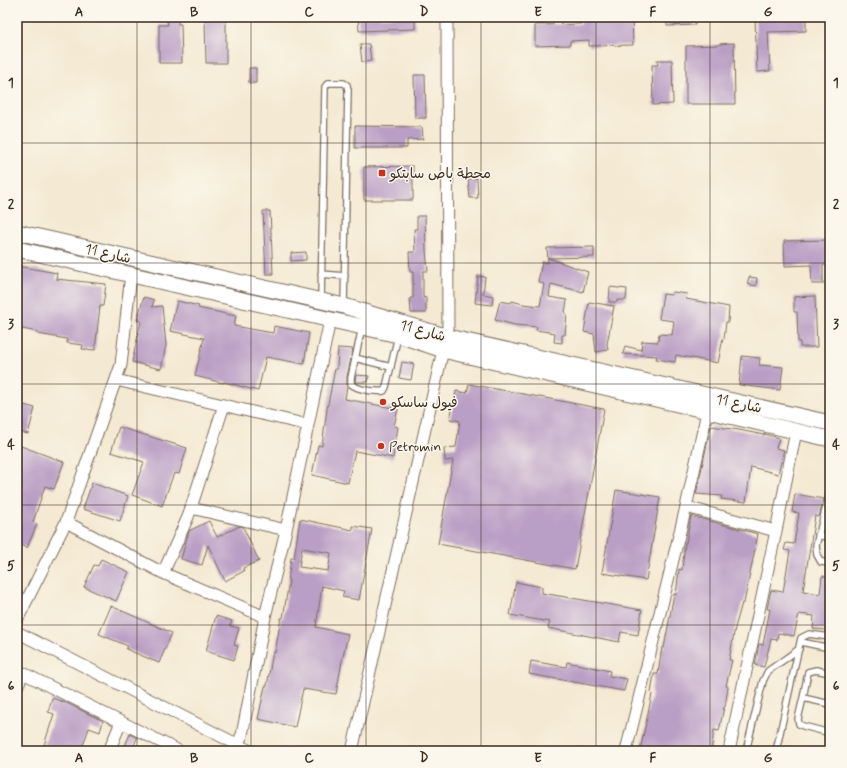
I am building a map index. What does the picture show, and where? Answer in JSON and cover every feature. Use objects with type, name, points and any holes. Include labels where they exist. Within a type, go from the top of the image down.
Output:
[{"type":"street","points":[[352,751],[446,344],[447,17]]},
{"type":"street","name":"شارع 11","points":[[17,232],[344,306],[446,344],[706,411],[830,439]]},
{"type":"street","name":"شارع 11","points":[[17,249],[398,335],[710,397],[830,423]]},
{"type":"street","points":[[17,620],[66,522],[121,365],[131,274]]},
{"type":"street","points":[[237,745],[242,735],[265,616],[286,530],[330,320]]},
{"type":"street","points":[[116,380],[308,425]]},
{"type":"street","points":[[626,751],[686,507],[710,397]]},
{"type":"street","points":[[163,573],[188,518],[224,405]]},
{"type":"street","points":[[729,751],[796,431]]},
{"type":"street","points":[[686,507],[776,531]]},
{"type":"street","points":[[191,508],[286,530]]},
{"type":"street","points":[[66,522],[163,573],[265,616]]},
{"type":"street","points":[[17,632],[250,751]]},
{"type":"street","points":[[17,687],[20,671],[173,750]]},
{"type":"street","points":[[109,751],[121,722]]},
{"type":"lane","points":[[321,301],[325,88],[328,83],[344,83],[348,85],[344,306]]},
{"type":"lane","points":[[321,274],[345,276]]},
{"type":"lane","points":[[362,327],[351,378],[351,384],[355,387],[378,392],[384,391],[398,335]]},
{"type":"lane","points":[[355,358],[391,367]]},
{"type":"lane","points":[[830,492],[816,546],[817,555],[821,562],[830,563]]},
{"type":"lane","points":[[818,535],[830,538]]},
{"type":"lane","points":[[776,751],[802,638],[809,634],[830,637]]},
{"type":"lane","points":[[801,642],[830,648]]},
{"type":"lane","points":[[746,751],[763,681],[768,671],[799,649]]},
{"type":"lane","points":[[830,673],[816,670],[808,672],[798,720],[799,724],[803,726],[830,733]]},
{"type":"lane","points":[[802,698],[830,704]]},
{"type":"building","points":[[178,17],[178,24],[181,24],[182,63],[159,63],[159,25],[168,25],[167,19]]},
{"type":"building","points":[[205,17],[226,17],[226,63],[206,63]]},
{"type":"building","points":[[358,17],[415,17],[415,29],[359,31]]},
{"type":"building","points":[[581,17],[632,17],[633,45],[589,46],[589,40],[570,41],[570,45],[535,46],[535,25],[581,24]]},
{"type":"building","points":[[667,17],[695,17],[695,25],[667,26]]},
{"type":"building","points":[[755,17],[806,17],[806,31],[768,32],[770,71],[757,72]]},
{"type":"building","points":[[734,43],[735,104],[686,104],[686,46]]},
{"type":"building","points":[[360,44],[369,44],[371,61],[362,62]]},
{"type":"building","points":[[657,60],[672,60],[673,104],[653,105],[652,65],[658,65]]},
{"type":"building","points":[[249,68],[256,68],[256,83],[249,83]]},
{"type":"building","points":[[414,75],[425,75],[426,118],[415,118]]},
{"type":"building","points":[[355,126],[422,127],[423,139],[407,140],[407,148],[355,148]]},
{"type":"building","points":[[413,166],[413,200],[364,200],[364,167]]},
{"type":"building","points":[[477,178],[478,198],[470,198],[468,179]]},
{"type":"building","points":[[263,211],[270,211],[273,274],[266,274]]},
{"type":"building","points":[[417,216],[425,216],[428,271],[423,271],[423,298],[426,297],[426,313],[411,313],[410,298],[413,298],[413,272],[410,272],[409,252],[415,252],[414,229],[417,229]]},
{"type":"building","points":[[828,240],[829,265],[823,265],[823,284],[812,284],[811,265],[785,266],[784,241]]},
{"type":"building","points":[[594,247],[594,257],[548,258],[588,272],[583,292],[551,284],[549,297],[567,300],[565,313],[567,314],[565,335],[562,335],[562,343],[554,342],[555,333],[536,330],[537,327],[515,325],[495,320],[500,301],[511,303],[512,301],[540,306],[544,284],[538,282],[542,262],[548,263],[547,248]]},
{"type":"building","points":[[306,252],[306,260],[291,261],[291,253]]},
{"type":"building","points":[[17,266],[57,273],[56,279],[106,284],[103,306],[100,306],[95,350],[82,349],[83,345],[67,343],[67,339],[38,334],[38,332],[17,328]]},
{"type":"building","points":[[478,276],[485,277],[483,294],[493,296],[492,305],[475,303]]},
{"type":"building","points":[[749,277],[757,278],[756,286],[747,284]]},
{"type":"building","points":[[610,287],[627,289],[626,300],[609,302]]},
{"type":"building","points":[[673,292],[687,294],[686,299],[729,307],[728,322],[726,322],[724,339],[723,338],[718,363],[676,355],[675,362],[656,359],[657,356],[623,354],[625,346],[641,350],[642,341],[658,342],[659,334],[672,335],[674,321],[659,319],[663,294],[672,295]]},
{"type":"building","points":[[815,296],[817,347],[800,347],[800,342],[798,342],[797,312],[794,312],[794,297]]},
{"type":"building","points":[[144,297],[154,300],[152,307],[162,306],[166,345],[161,369],[132,362],[141,321],[137,320]]},
{"type":"building","points":[[177,301],[199,306],[198,308],[236,316],[234,326],[273,333],[274,326],[309,333],[304,364],[266,357],[258,391],[195,376],[204,338],[170,331]]},
{"type":"building","points":[[589,302],[614,306],[607,344],[608,350],[596,352],[594,334],[584,332]]},
{"type":"building","points":[[338,348],[353,349],[347,377],[345,399],[398,409],[394,426],[398,427],[393,458],[355,451],[348,483],[312,475],[318,445],[322,446],[327,409],[335,369],[337,369]]},
{"type":"building","points":[[742,356],[760,358],[759,365],[783,367],[780,390],[739,385]]},
{"type":"building","points":[[402,362],[414,364],[411,380],[399,378]]},
{"type":"building","points":[[356,375],[369,376],[368,382],[355,382]]},
{"type":"building","points":[[469,384],[604,409],[575,569],[438,544],[453,460],[445,461],[444,448],[456,447],[460,421],[450,419],[456,391],[467,393]]},
{"type":"building","points":[[17,403],[35,408],[28,434],[17,431]]},
{"type":"building","points":[[711,426],[765,434],[779,438],[776,448],[784,450],[778,474],[751,467],[746,502],[721,499],[722,496],[696,494]]},
{"type":"building","points":[[119,427],[187,448],[179,474],[174,473],[162,506],[132,495],[144,462],[111,452]]},
{"type":"building","points":[[21,446],[64,462],[54,489],[45,486],[33,522],[37,524],[27,548],[17,544],[17,457]]},
{"type":"building","points":[[92,483],[128,496],[120,521],[83,509]]},
{"type":"building","points":[[616,490],[660,497],[646,580],[602,573]]},
{"type":"building","points":[[795,494],[824,499],[819,517],[815,516],[803,591],[820,594],[822,576],[830,577],[830,619],[828,618],[827,630],[813,629],[814,616],[799,614],[794,636],[778,633],[777,640],[771,639],[764,667],[755,665],[759,644],[763,645],[770,609],[767,609],[771,590],[783,592],[790,551],[784,550],[786,543],[794,544],[799,513],[792,512]]},
{"type":"building","points":[[691,516],[758,534],[744,603],[742,603],[735,628],[729,660],[732,660],[726,686],[728,687],[725,707],[719,731],[714,730],[711,751],[640,751],[652,694],[654,674],[658,674],[662,647],[664,648],[674,594],[676,595],[679,569],[682,570],[685,543]]},
{"type":"building","points":[[300,519],[353,530],[353,526],[372,529],[359,600],[342,597],[344,591],[322,586],[316,627],[348,634],[336,694],[303,689],[295,727],[258,719],[265,686],[267,686],[273,652],[275,653],[281,618],[283,618],[291,558],[294,558]],"holes":[[[302,548],[331,553],[328,571],[299,567]]]},
{"type":"building","points":[[209,521],[217,537],[240,526],[243,527],[259,561],[243,568],[244,571],[225,581],[208,545],[202,565],[181,559],[189,531]]},
{"type":"building","points":[[101,559],[129,572],[116,601],[84,587],[94,565],[98,566]]},
{"type":"building","points":[[516,582],[542,587],[542,593],[642,610],[638,635],[621,632],[619,642],[548,628],[550,622],[510,615]]},
{"type":"building","points":[[111,606],[172,633],[159,663],[126,649],[128,646],[99,634]]},
{"type":"building","points":[[216,616],[232,621],[230,626],[239,628],[234,645],[238,646],[234,660],[206,651]]},
{"type":"building","points":[[531,661],[566,667],[567,662],[610,671],[609,676],[627,679],[624,691],[529,674]]},
{"type":"building","points":[[52,698],[67,703],[103,721],[100,732],[89,728],[81,751],[53,751],[43,748],[54,714],[48,712]]},
{"type":"building","points":[[130,734],[137,738],[132,751],[123,751]]},
{"type":"place","name":"محطة باص سابتكو","points":[[382,173]]},
{"type":"place","name":"فيول ساسكو","points":[[383,402]]},
{"type":"place","name":"Petromin","points":[[381,446]]}]
